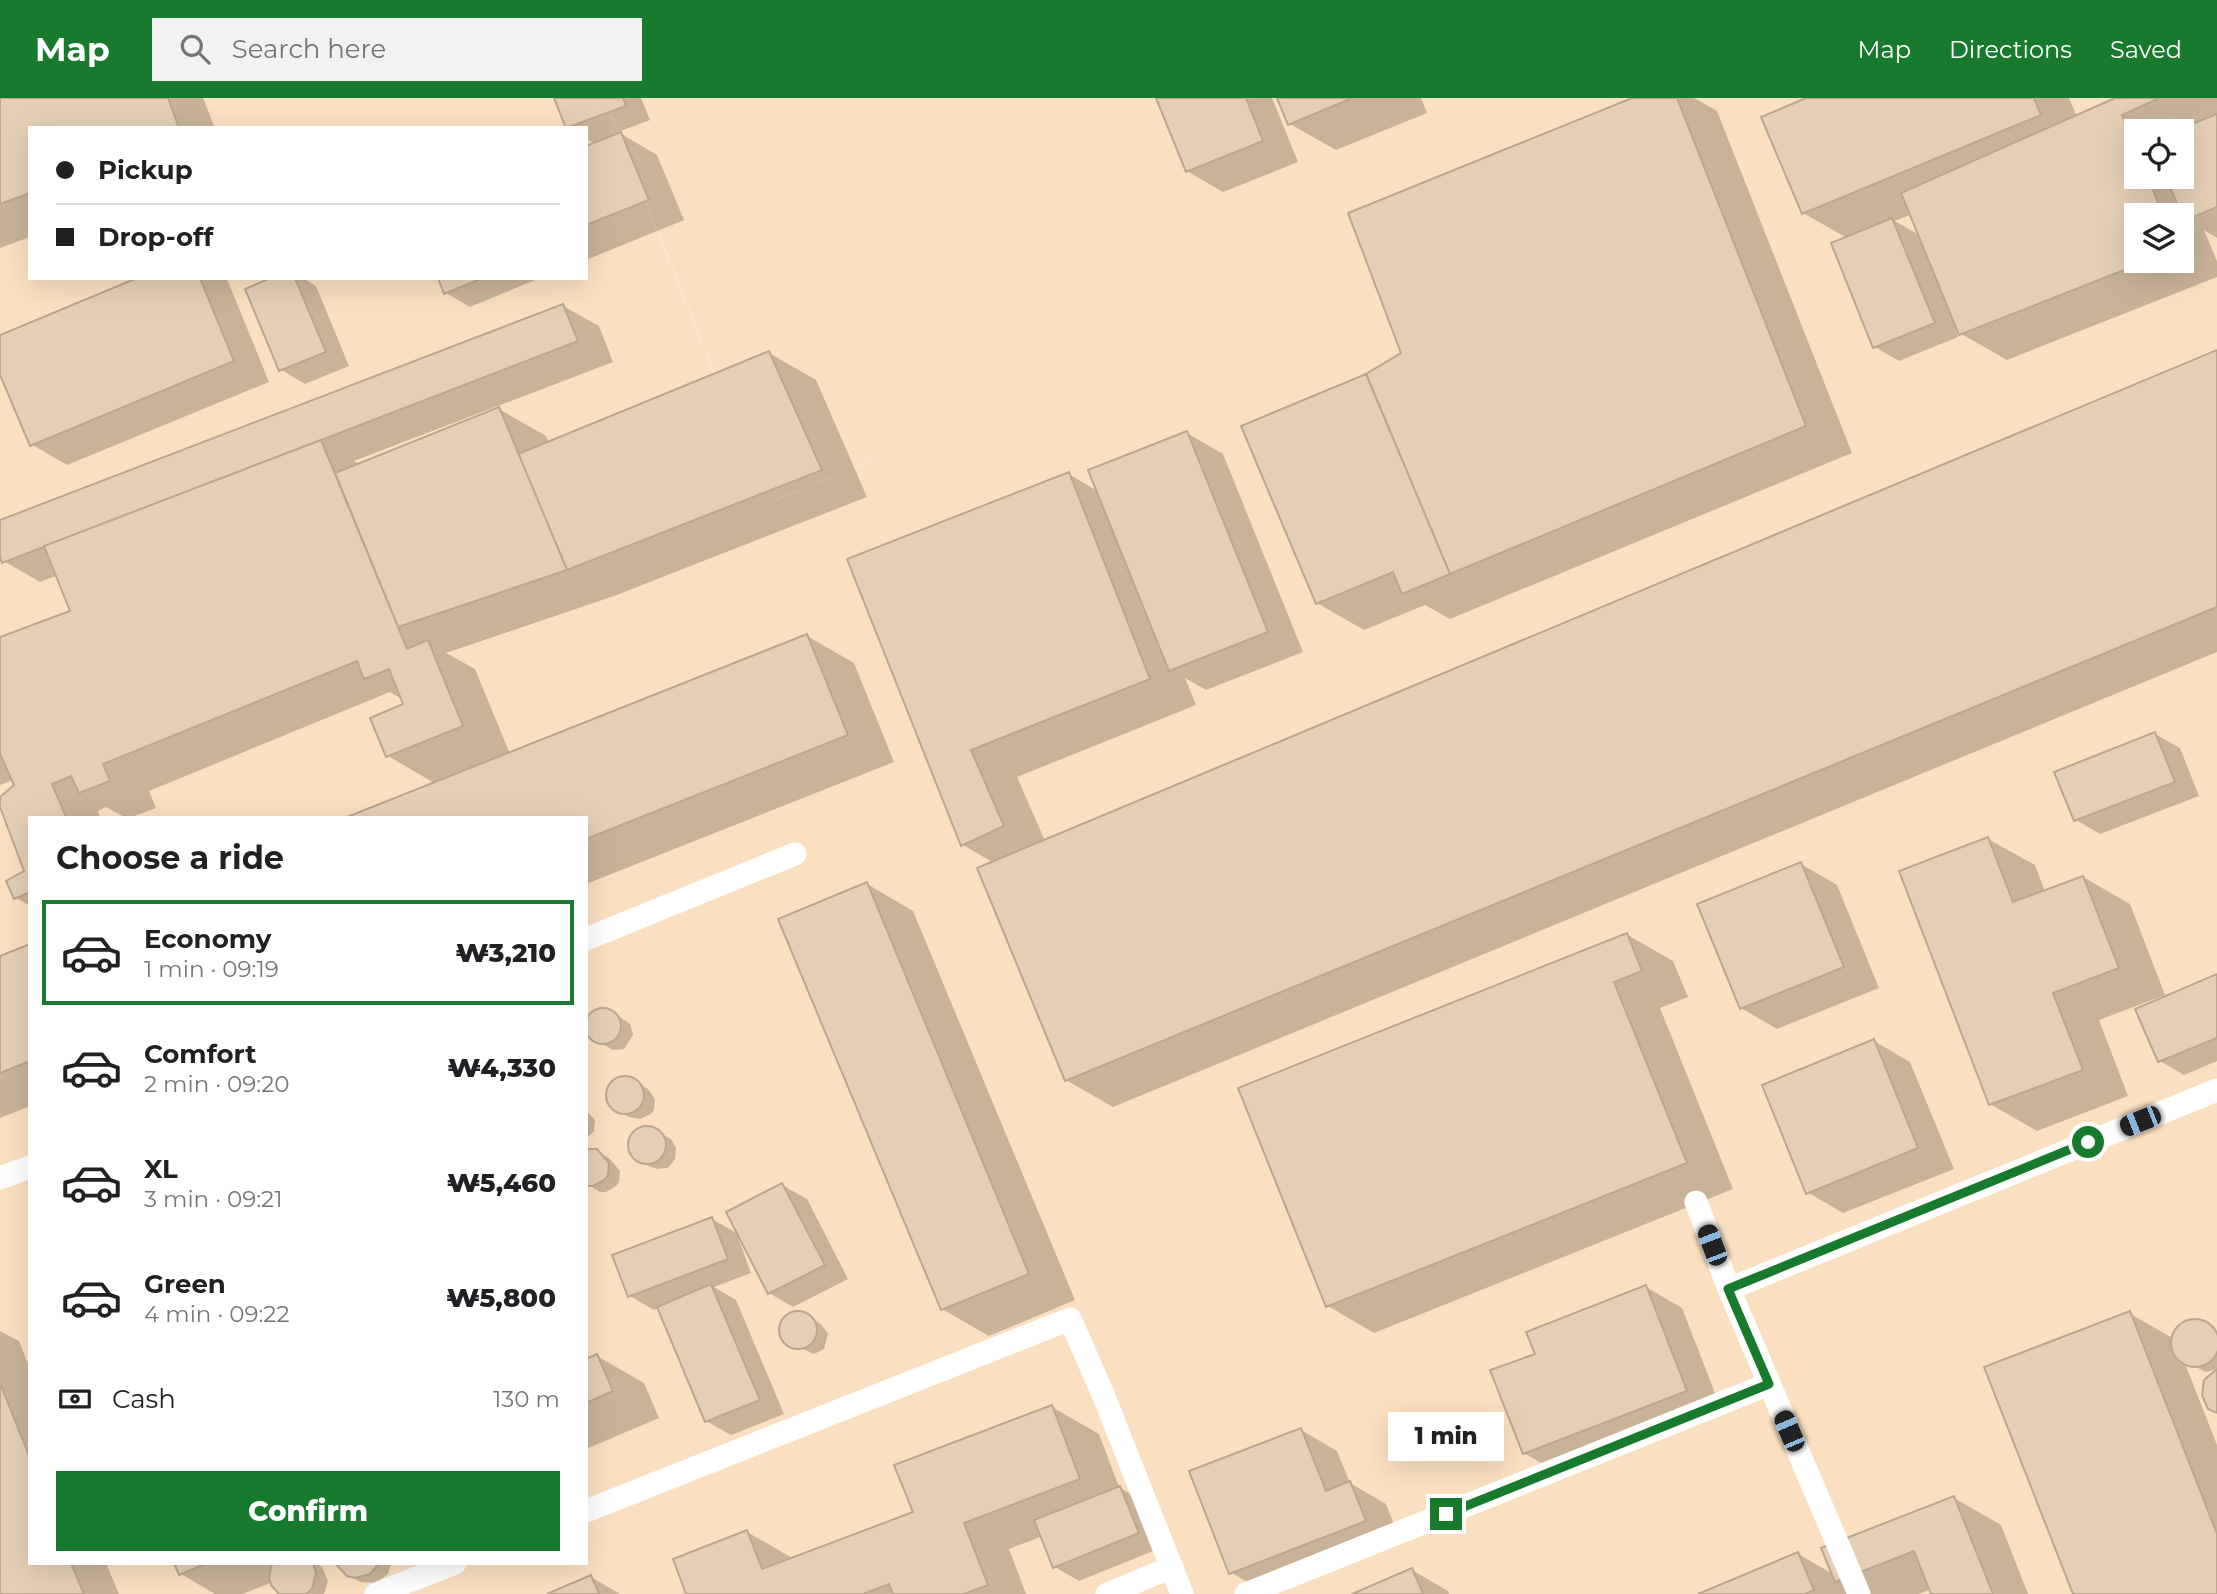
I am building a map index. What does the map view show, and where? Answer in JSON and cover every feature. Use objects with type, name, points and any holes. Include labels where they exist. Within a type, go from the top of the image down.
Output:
[{"type":"lane","points":[[588,938],[795,854]]},
{"type":"lane","points":[[1728,1289],[2217,1090]]},
{"type":"lane","points":[[0,1178],[28,1168]]},
{"type":"lane","points":[[1696,1202],[1728,1289],[1859,1594]]},
{"type":"lane","points":[[588,1510],[1070,1319],[1103,1394],[1182,1594]]},
{"type":"lane","points":[[1246,1594],[1769,1384]]},
{"type":"lane","points":[[376,1594],[450,1565]]},
{"type":"lane","points":[[1107,1594],[1172,1567]]},
{"type":"shaded area","points":[[0,98],[604,98],[766,504],[949,430],[766,503],[605,98],[2217,98],[2217,1594],[0,1594]]},
{"type":"building","points":[[0,98],[168,98],[178,126],[28,126],[28,194],[0,204]]},
{"type":"building","points":[[554,98],[623,98],[626,106],[565,126]]},
{"type":"building","points":[[1156,98],[1246,98],[1263,141],[1186,172]]},
{"type":"building","points":[[1277,98],[1352,98],[1288,125]]},
{"type":"building","points":[[1632,98],[1677,98],[1806,426],[1450,574],[1366,374],[1401,353],[1348,213]]},
{"type":"building","points":[[1806,98],[2034,98],[2041,115],[1802,214],[1761,117]]},
{"type":"building","points":[[2115,98],[2159,98],[2122,115],[2124,189],[2153,189],[2158,203],[2124,203],[2124,270],[1959,335],[1901,193]]},
{"type":"building","points":[[2217,114],[2217,207],[2194,217],[2194,203],[2177,203],[2171,189],[2194,189],[2194,123]]},
{"type":"building","points":[[621,132],[649,200],[588,224],[588,145]]},
{"type":"building","points":[[1892,218],[1935,323],[1873,348],[1831,243]]},
{"type":"building","points":[[132,280],[201,280],[234,361],[30,446],[0,375],[0,335]]},
{"type":"building","points":[[266,280],[296,280],[326,352],[279,371],[245,289]]},
{"type":"building","points":[[439,280],[478,280],[444,294]]},
{"type":"building","points":[[563,304],[578,341],[2,563],[0,520]]},
{"type":"building","points":[[2217,350],[2217,607],[1065,1081],[977,868]]},
{"type":"building","points":[[769,351],[822,470],[567,570],[518,454]]},
{"type":"building","points":[[1366,374],[1450,574],[1402,594],[1393,572],[1316,604],[1241,426]]},
{"type":"building","points":[[499,407],[567,570],[398,627],[335,473]]},
{"type":"building","points":[[1187,431],[1268,632],[1169,671],[1088,470]]},
{"type":"building","points":[[321,440],[407,649],[428,640],[463,726],[386,757],[370,718],[403,704],[389,669],[364,679],[357,661],[103,764],[110,781],[79,793],[71,776],[52,784],[66,816],[28,816],[28,893],[14,899],[6,881],[24,871],[0,807],[0,797],[14,785],[0,754],[0,637],[70,611],[44,546]]},
{"type":"building","points":[[1069,472],[1150,679],[971,750],[1004,826],[961,846],[847,559]]},
{"type":"building","points":[[807,634],[848,735],[588,838],[588,816],[350,816]]},
{"type":"building","points":[[2155,732],[2175,782],[2074,821],[2054,772]]},
{"type":"building","points":[[1988,837],[2013,902],[2083,876],[2119,968],[2053,993],[2083,1070],[1989,1105],[1899,871]]},
{"type":"building","points":[[1801,862],[1844,967],[1740,1009],[1697,904]]},
{"type":"building","points":[[867,882],[1029,1274],[941,1310],[778,919]]},
{"type":"building","points":[[1627,933],[1642,971],[1614,982],[1687,1163],[1326,1307],[1238,1088]]},
{"type":"building","points":[[28,945],[28,1062],[0,1073],[0,956]]},
{"type":"building","points":[[2217,974],[2217,1038],[2158,1062],[2135,1009]]},
{"type":"building","points":[[596,1009],[610,1009],[620,1019],[620,1033],[610,1043],[596,1043],[588,1036],[588,1016]]},
{"type":"building","points":[[1874,1039],[1918,1148],[1806,1194],[1762,1085]]},
{"type":"building","points":[[625,1076],[638,1082],[644,1095],[638,1108],[625,1114],[612,1108],[606,1095],[612,1082]]},
{"type":"building","points":[[647,1126],[660,1132],[666,1145],[660,1158],[647,1164],[634,1158],[628,1145],[634,1132]]},
{"type":"building","points":[[588,1149],[597,1149],[609,1163],[608,1175],[593,1186],[588,1186]]},
{"type":"building","points":[[782,1183],[825,1265],[768,1294],[726,1212]]},
{"type":"building","points":[[712,1217],[728,1259],[628,1297],[612,1255]]},
{"type":"building","points":[[711,1284],[760,1400],[705,1422],[657,1307]]},
{"type":"building","points":[[1646,1285],[1687,1391],[1523,1454],[1490,1370],[1535,1354],[1526,1332]]},
{"type":"building","points":[[798,1311],[811,1317],[817,1330],[811,1343],[798,1349],[785,1343],[779,1330],[785,1317]]},
{"type":"building","points":[[2130,1311],[2217,1534],[2217,1594],[2073,1594],[1984,1367]]},
{"type":"building","points":[[2186,1321],[2204,1321],[2212,1326],[2217,1334],[2217,1352],[2212,1360],[2204,1365],[2186,1365],[2178,1360],[2173,1352],[2173,1334],[2178,1326]]},
{"type":"building","points":[[597,1354],[613,1391],[588,1402],[588,1358]]},
{"type":"building","points":[[2217,1369],[2217,1413],[2208,1409],[2202,1395],[2204,1380]]},
{"type":"building","points":[[0,1383],[28,1453],[28,1565],[72,1565],[84,1594],[0,1594]]},
{"type":"building","points":[[1052,1405],[1080,1479],[964,1523],[988,1585],[964,1594],[893,1594],[889,1584],[863,1594],[686,1594],[673,1559],[747,1530],[762,1569],[913,1512],[894,1465]]},
{"type":"building","points":[[1301,1428],[1326,1491],[1350,1481],[1366,1521],[1229,1574],[1189,1471]]},
{"type":"building","points":[[1120,1486],[1139,1533],[1053,1568],[1034,1520]]},
{"type":"building","points":[[1954,1496],[1993,1594],[1931,1594],[1914,1551],[1835,1582],[1821,1548]]},
{"type":"building","points":[[1798,1552],[1814,1590],[1805,1594],[1698,1594]]},
{"type":"building","points":[[175,1565],[203,1565],[179,1575]]},
{"type":"building","points":[[272,1565],[314,1565],[316,1573],[312,1589],[306,1594],[279,1594],[269,1578]]},
{"type":"building","points":[[337,1565],[377,1565],[370,1574],[355,1578],[347,1576]]},
{"type":"building","points":[[1412,1568],[1423,1594],[1352,1594]]},
{"type":"building","points":[[591,1575],[599,1594],[547,1594]]},
{"type":"route","points":[[1446,1514],[1769,1384],[1728,1289],[2088,1142]]}]
